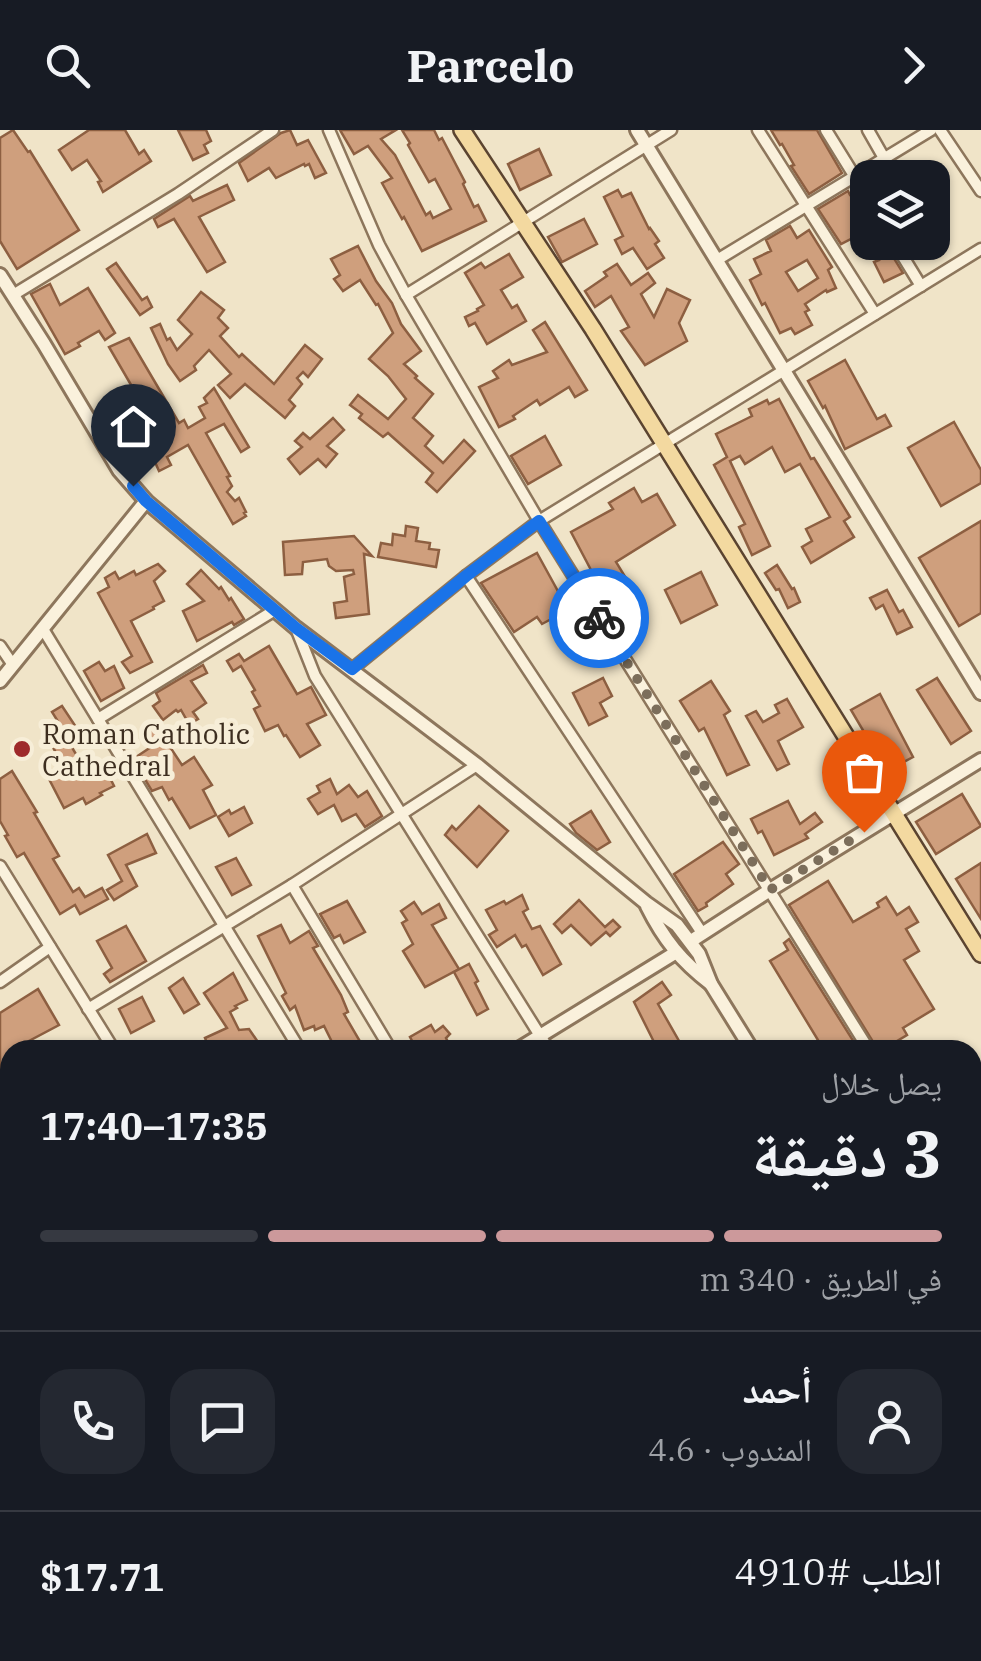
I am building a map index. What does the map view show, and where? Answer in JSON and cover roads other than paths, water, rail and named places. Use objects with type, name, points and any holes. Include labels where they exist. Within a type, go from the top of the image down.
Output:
[{"type":"main road","points":[[462,130],[664,442],[981,954]]},
{"type":"street","points":[[13,295],[178,194],[272,130]]},
{"type":"street","points":[[329,130],[379,246],[406,295],[539,521],[863,1040]]},
{"type":"street","points":[[637,130],[981,693]]},
{"type":"street","points":[[406,295],[671,130]]},
{"type":"street","points":[[758,130],[874,314]]},
{"type":"street","points":[[826,130],[850,169]]},
{"type":"street","points":[[868,130],[884,158]]},
{"type":"street","points":[[881,160],[931,130]]},
{"type":"street","points":[[940,130],[981,192]]},
{"type":"street","points":[[717,260],[850,180]]},
{"type":"street","points":[[352,669],[539,521],[981,249]]},
{"type":"street","points":[[905,260],[920,286]]},
{"type":"street","points":[[0,275],[119,470],[146,501],[296,628],[477,766],[646,904],[696,937]]},
{"type":"street","points":[[0,680],[146,501]]},
{"type":"street","points":[[466,576],[696,937],[712,984],[746,1040]]},
{"type":"street","points":[[98,719],[275,610]]},
{"type":"street","points":[[296,628],[315,676],[543,1040]]},
{"type":"street","points":[[42,629],[294,1040]]},
{"type":"street","points":[[0,646],[13,665]]},
{"type":"street","points":[[696,937],[981,760]]},
{"type":"street","points":[[88,1009],[292,886],[477,766]]},
{"type":"street","points":[[0,866],[108,1040]]},
{"type":"street","points":[[292,886],[385,1040]]},
{"type":"street","points":[[646,904],[676,953],[712,984]]},
{"type":"street","points":[[0,982],[50,947]]},
{"type":"street","points":[[533,1040],[676,953]]},
{"type":"place","name":"Roman Catholic Cathedral","points":[[22,749]]}]
